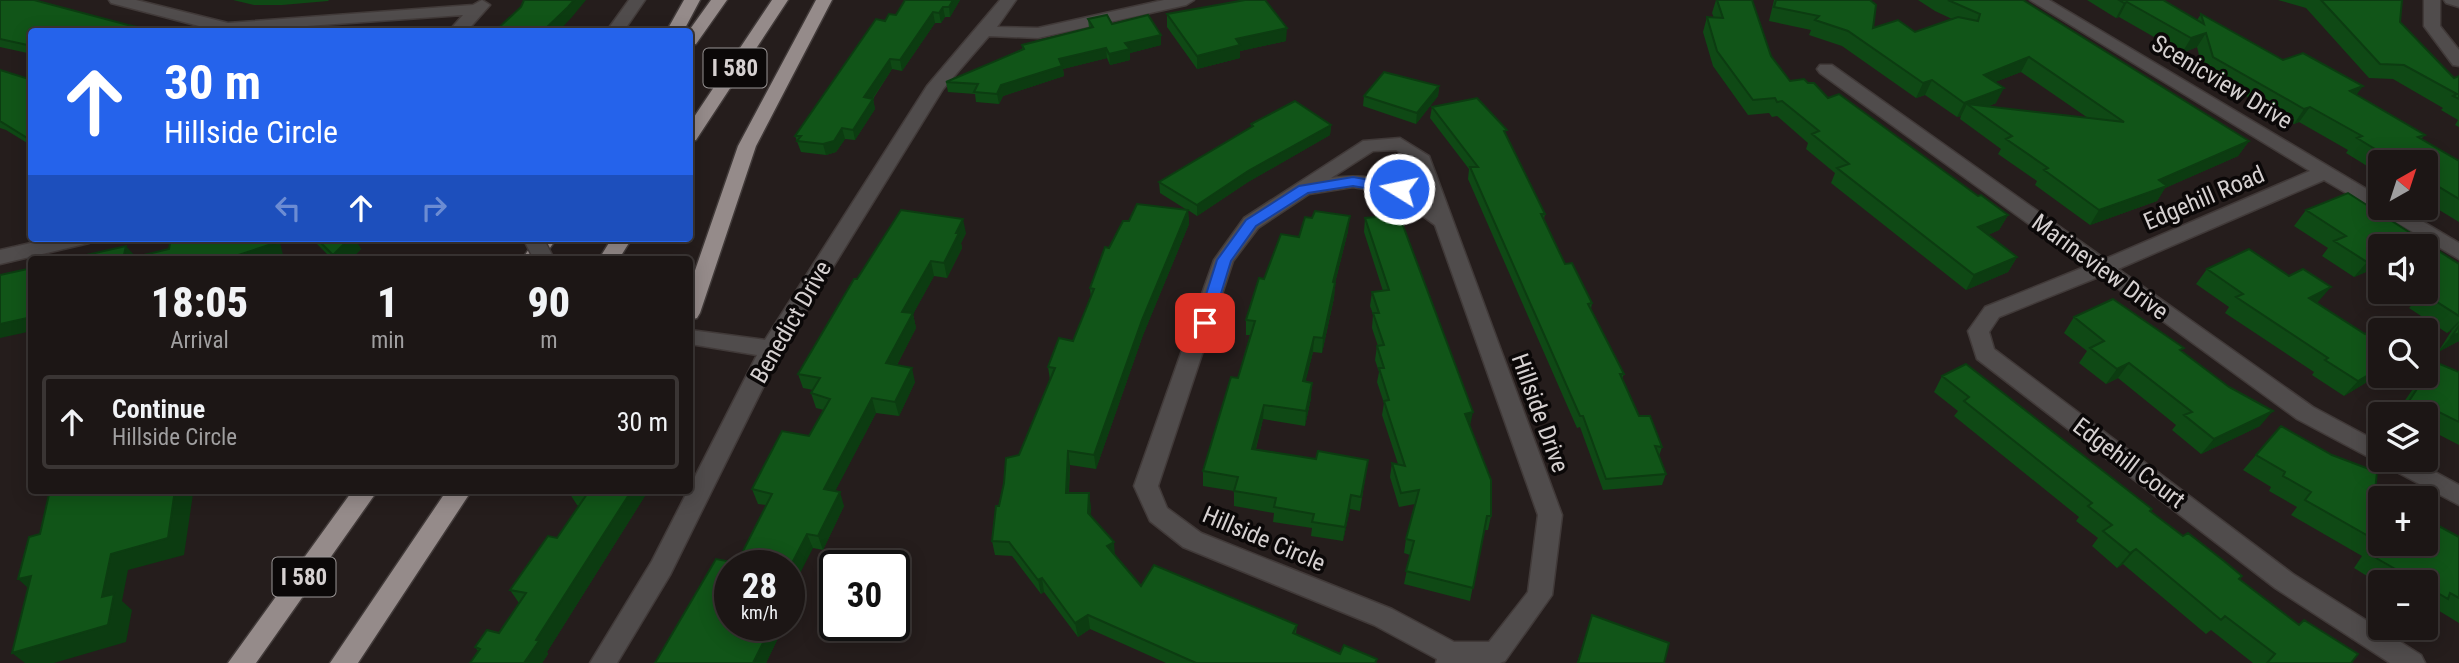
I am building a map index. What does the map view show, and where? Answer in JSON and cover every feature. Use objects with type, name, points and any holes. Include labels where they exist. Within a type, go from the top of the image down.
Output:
[{"type":"highway","points":[[676,28],[692,0]]},
{"type":"highway","name":"I 580","points":[[693,36],[719,0]]},
{"type":"highway","name":"I 580","points":[[693,131],[780,0]]},
{"type":"highway","points":[[693,304],[747,146],[824,0]]},
{"type":"highway","name":"I 580","points":[[241,663],[363,494]]},
{"type":"highway","points":[[344,663],[457,494]]},
{"type":"street","points":[[117,0],[228,28],[482,5]]},
{"type":"street","points":[[617,28],[637,0]]},
{"type":"street","name":"Benedict Drive","points":[[603,663],[661,568],[771,349],[936,86],[985,32],[1008,0]]},
{"type":"street","points":[[985,32],[1038,33],[1186,0]]},
{"type":"street","name":"Scenicview Drive","points":[[2038,0],[2368,198]]},
{"type":"street","points":[[2432,0],[2432,26],[2459,61]]},
{"type":"street","points":[[2452,0],[2459,2]]},
{"type":"street","points":[[460,28],[482,5]]},
{"type":"street","name":"Marineview Drive","points":[[1826,69],[2305,413],[2368,447]]},
{"type":"street","name":"Hillside Circle","points":[[1400,144],[1370,145],[1251,223],[1224,260],[1146,486],[1158,514],[1192,540],[1383,617],[1450,659]]},
{"type":"street","name":"Hillside Drive","points":[[1400,144],[1420,156],[1550,515],[1540,595],[1496,653],[1450,659]]},
{"type":"street","name":"Edgehill Road","points":[[2102,268],[2325,173]]},
{"type":"street","points":[[1304,189],[1353,181],[1399,189],[1443,221]]},
{"type":"street","points":[[2405,220],[2459,252]]},
{"type":"street","points":[[0,257],[65,242]]},
{"type":"street","name":"Edgehill Court","points":[[2102,268],[1992,312],[1978,331],[1984,353],[2284,581],[2412,663]]},
{"type":"street","points":[[693,337],[771,349]]},
{"type":"street","points":[[2414,472],[2459,496]]},
{"type":"building","points":[[0,0],[34,0],[142,28],[28,28],[28,45],[0,39]]},
{"type":"building","points":[[524,0],[574,0],[546,28],[498,28],[521,7]]},
{"type":"building","points":[[905,0],[953,0],[949,7],[943,7],[939,13],[933,12],[900,60],[890,59],[864,97],[873,99],[853,130],[842,128],[834,141],[823,144],[797,141],[801,136],[795,136],[876,19],[885,21],[889,14],[896,15]]},
{"type":"building","points":[[1245,0],[1265,0],[1287,28],[1236,39],[1240,45],[1197,56],[1167,14]]},
{"type":"building","points":[[1717,0],[1752,0],[1771,56],[1790,81],[1804,79],[1808,83],[1814,83],[1828,98],[1839,94],[2008,215],[1978,227],[2017,257],[1974,275],[1837,168],[1849,164],[1812,134],[1819,131],[1782,101],[1777,102],[1775,98],[1753,100],[1717,51],[1707,17],[1723,18]]},
{"type":"building","points":[[1776,0],[1870,0],[1876,5],[1873,28],[1898,20],[1915,32],[1958,17],[1978,21],[1980,14],[1948,0],[2023,0],[2249,141],[2159,180],[2167,186],[2099,210],[2044,170],[2048,168],[2006,139],[2012,136],[1967,104],[2124,122],[2029,57],[1984,75],[2004,88],[1964,103],[1932,80],[1923,83],[1848,31],[1815,20],[1819,16],[1774,7]]},
{"type":"building","points":[[2119,0],[2163,0],[2204,24],[2201,14],[2283,60],[2303,53],[2363,86],[2350,91],[2425,135],[2418,137],[2459,161],[2459,199],[2438,186],[2438,150],[2377,150],[2357,138],[2362,136],[2310,107],[2304,109],[2213,57],[2206,33],[2191,38],[2127,2]]},
{"type":"building","points":[[2321,0],[2402,0],[2400,22],[2454,78],[2459,76],[2459,99],[2453,96],[2457,94],[2404,65],[2380,64]]},
{"type":"building","points":[[1107,15],[1112,24],[1148,15],[1161,35],[1125,43],[1130,49],[1109,54],[1106,48],[1059,59],[1062,66],[1001,85],[997,94],[974,92],[978,84],[946,82],[1024,49],[1022,45],[1093,27],[1088,19]]},
{"type":"building","points":[[0,70],[28,79],[28,138],[0,121]]},
{"type":"building","points":[[1384,72],[1439,86],[1417,113],[1364,96]]},
{"type":"building","points":[[1477,98],[1507,130],[1504,131],[1545,214],[1541,214],[1565,264],[1572,263],[1592,303],[1588,304],[1624,374],[1620,374],[1639,416],[1650,416],[1662,447],[1655,446],[1666,474],[1606,479],[1583,416],[1580,416],[1470,167],[1478,167],[1432,107]]},
{"type":"building","points":[[1295,101],[1331,125],[1248,171],[1197,205],[1159,182],[1253,126],[1251,124]]},
{"type":"building","points":[[2348,193],[2368,206],[2368,220],[2390,220],[2412,234],[2368,234],[2367,262],[2334,241],[2346,236],[2306,210]]},
{"type":"building","points":[[1137,204],[1188,210],[1142,320],[1094,455],[1068,451],[1066,493],[1089,493],[1088,513],[1114,542],[1107,546],[1141,586],[1154,565],[1297,625],[1293,633],[1340,654],[1344,645],[1377,659],[1375,663],[1196,663],[1088,615],[1075,623],[1042,578],[1038,580],[1009,542],[992,541],[996,506],[999,506],[1004,483],[1006,458],[1019,455],[1055,368],[1048,367],[1059,338],[1073,341],[1094,289],[1090,288],[1105,247],[1109,248],[1123,221],[1129,221]]},
{"type":"building","points":[[901,210],[963,219],[944,263],[931,261],[902,312],[913,313],[886,363],[912,368],[895,402],[872,398],[824,489],[840,492],[818,536],[807,534],[799,550],[744,550],[772,494],[752,489],[782,431],[809,436],[830,399],[811,393],[820,378],[798,374],[854,279],[857,279]]},
{"type":"building","points":[[1315,211],[1350,216],[1333,282],[1335,283],[1323,338],[1314,337],[1303,381],[1312,383],[1306,411],[1264,405],[1252,449],[1316,459],[1318,451],[1368,460],[1361,497],[1351,495],[1345,527],[1312,522],[1314,514],[1274,507],[1276,498],[1234,491],[1238,477],[1203,471],[1231,377],[1238,378],[1255,321],[1246,320],[1259,278],[1264,279],[1281,234],[1299,237],[1305,217],[1312,218]]},
{"type":"building","points":[[1399,215],[1473,412],[1465,414],[1491,480],[1491,516],[1487,516],[1473,588],[1406,571],[1414,541],[1406,539],[1419,490],[1401,493],[1392,463],[1405,466],[1384,401],[1389,400],[1379,368],[1384,368],[1377,346],[1384,345],[1373,313],[1379,313],[1372,292],[1389,290],[1365,218]]},
{"type":"building","points":[[170,242],[275,243],[235,256],[140,256],[169,249]]},
{"type":"building","points":[[320,242],[346,242],[333,255]]},
{"type":"building","points":[[126,246],[124,256],[86,255]]},
{"type":"building","points":[[2249,249],[2289,276],[2303,269],[2331,287],[2309,298],[2365,334],[2368,332],[2368,375],[2358,381],[2325,360],[2328,358],[2236,297],[2243,294],[2207,269]]},
{"type":"building","points":[[2438,251],[2459,264],[2459,316],[2438,303]]},
{"type":"building","points":[[28,269],[28,318],[0,324],[0,275]]},
{"type":"building","points":[[2113,299],[2184,348],[2180,350],[2229,387],[2273,411],[2214,439],[2184,415],[2192,412],[2129,363],[2117,369],[2090,348],[2104,341],[2074,317]]},
{"type":"building","points":[[2438,363],[2459,372],[2459,422],[2438,412],[2438,402],[2408,402],[2418,388],[2438,388]]},
{"type":"building","points":[[1966,364],[2152,509],[2150,511],[2183,536],[2188,533],[2224,561],[2242,576],[2239,579],[2299,625],[2304,620],[2358,654],[2351,663],[2267,663],[2275,654],[2225,616],[2221,620],[2136,549],[2130,553],[2103,531],[2112,525],[2088,506],[2092,503],[1964,401],[1969,397],[1942,376]]},
{"type":"building","points":[[2281,426],[2332,455],[2368,469],[2368,472],[2377,472],[2376,486],[2368,486],[2368,536],[2305,500],[2311,492],[2283,476],[2285,472],[2256,455]]},
{"type":"building","points":[[49,494],[174,494],[168,538],[111,554],[102,597],[114,594],[108,625],[12,653],[31,576],[18,579],[29,537],[40,534]]},
{"type":"building","points":[[587,494],[629,494],[524,663],[470,663],[480,649],[475,647],[487,630],[499,633],[526,593],[510,590],[548,536],[557,538]]},
{"type":"building","points":[[2438,526],[2459,537],[2459,598],[2450,593],[2448,599],[2438,593],[2438,570],[2397,570],[2373,556],[2438,556]]},
{"type":"building","points":[[714,562],[714,641],[764,641],[753,663],[655,663]]},
{"type":"building","points":[[1592,615],[1669,643],[1664,663],[1578,663]]},
{"type":"route","points":[[1205,323],[1224,260],[1251,223],[1304,189],[1353,181],[1399,189]]}]
